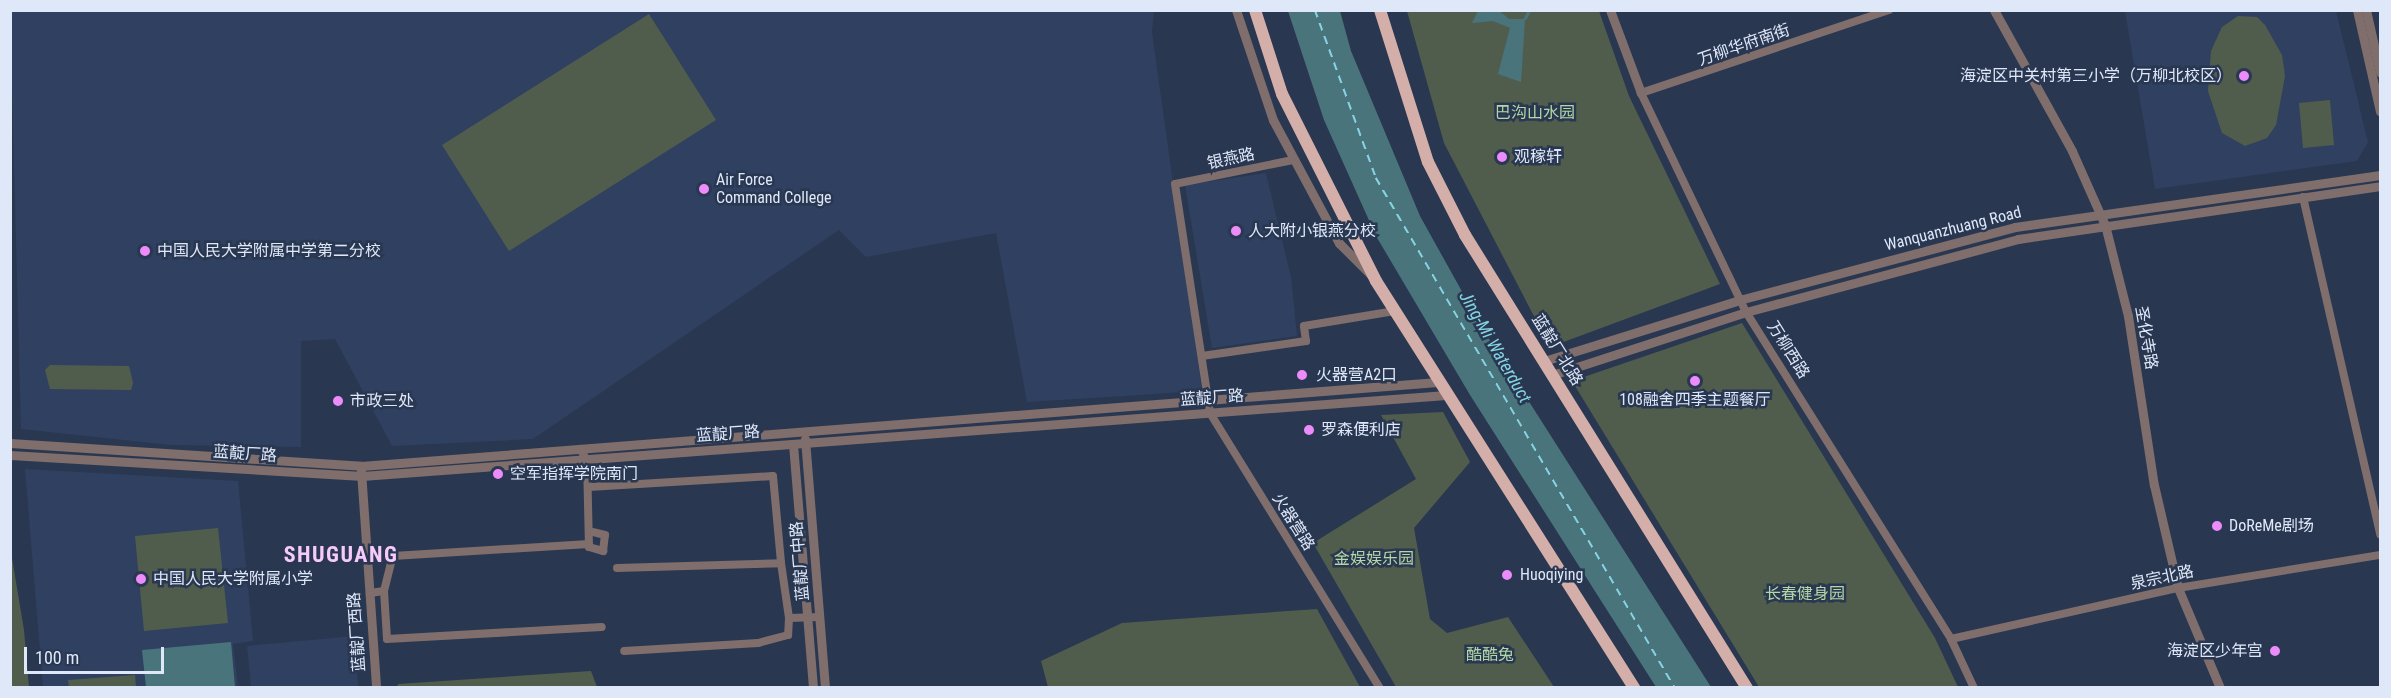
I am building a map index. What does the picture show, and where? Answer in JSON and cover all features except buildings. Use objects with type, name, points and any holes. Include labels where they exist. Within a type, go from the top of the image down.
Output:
[{"type":"highway","points":[[1255,10],[1282,94],[1376,280],[1446,395],[1634,687]]},
{"type":"highway","name":"蓝靛厂北路","points":[[1380,10],[1428,162],[1466,235],[1747,687]]},
{"type":"street","points":[[1236,10],[1273,120],[1293,160],[1339,243],[1376,280]]},
{"type":"street","name":"万柳西路","points":[[1610,10],[1641,93],[1743,299],[1746,312],[1951,639],[1974,687]]},
{"type":"street","name":"万柳华府南街","points":[[1641,93],[1889,10]]},
{"type":"street","name":"圣化寺路","points":[[1994,10],[2105,225],[2128,316],[2154,485],[2178,588],[2220,687]]},
{"type":"street","points":[[2357,10],[2380,111]]},
{"type":"street","points":[[2366,10],[2380,72]]},
{"type":"street","name":"银燕路","points":[[1175,184],[1293,160]]},
{"type":"street","name":"Wanquanzhuang Road","points":[[1544,362],[1743,299],[2015,227],[2380,175]]},
{"type":"street","name":"火器营路","points":[[1175,184],[1210,413],[1380,687]]},
{"type":"street","name":"Wanquanzhuang Road","points":[[1552,375],[1746,312],[2018,239],[2380,186]]},
{"type":"street","points":[[2303,197],[2380,534]]},
{"type":"street","points":[[1202,356],[1306,341],[1304,326],[1395,311]]},
{"type":"street","name":"蓝靛厂路","points":[[10,443],[361,466],[1438,382]]},
{"type":"street","name":"蓝靛厂路","points":[[10,455],[362,476],[1446,395]]},
{"type":"street","name":"蓝靛厂中路","points":[[804,431],[825,687]]},
{"type":"street","points":[[793,432],[794,444]]},
{"type":"street","name":"蓝靛厂中路","points":[[794,444],[813,687]]},
{"type":"street","points":[[580,449],[587,460],[593,532],[589,544]]},
{"type":"street","name":"蓝靛厂西路","points":[[361,466],[376,687]]},
{"type":"street","points":[[589,487],[773,476],[789,618],[788,635],[758,643],[624,651]]},
{"type":"street","points":[[589,544],[594,550],[607,546],[605,535],[593,532]]},
{"type":"street","points":[[589,544],[393,556],[384,591],[387,639],[602,627]]},
{"type":"street","name":"泉宗北路","points":[[1951,639],[2178,588],[2380,555]]},
{"type":"street","points":[[618,568],[781,563]]},
{"type":"street","points":[[370,593],[384,591]]},
{"type":"street","points":[[789,618],[819,617]]},
{"type":"shaded area","points":[[1498,10],[1509,19],[1525,19],[1521,82],[1498,74],[1510,28],[1493,21],[1472,23],[1478,11]]},
{"type":"shaded area","name":"Air Force Command College","points":[[10,11],[1154,11],[1152,32],[1202,391],[1027,402],[996,233],[866,257],[839,230],[533,439],[392,446],[335,339],[301,341],[301,447],[171,445],[21,429]]},
{"type":"shaded area","points":[[1288,11],[1340,11],[1351,51],[1420,216],[1484,331],[1711,687],[1656,687],[1470,395],[1376,236],[1324,120]]},
{"type":"shaded area","name":"海淀区中关村第三小学（万柳北校区）","points":[[2125,11],[2336,11],[2368,142],[2357,161],[2155,189]]},
{"type":"shaded area","name":"人大附小银燕分校","points":[[1266,173],[1291,277],[1297,336],[1212,348],[1185,185]]},
{"type":"shaded area","name":"中国人民大学附属小学","points":[[25,469],[238,481],[253,641],[233,644],[238,687],[43,687]]},
{"type":"shaded area","points":[[355,636],[358,687],[251,687],[247,646]]},
{"type":"shaded area","points":[[231,642],[235,687],[146,687],[142,650]]},
{"type":"green space","name":"巴沟山水园","points":[[1407,11],[1599,11],[1629,96],[1720,284],[1550,347],[1444,143]]},
{"type":"green space","points":[[649,14],[716,120],[509,251],[442,145]]},
{"type":"green space","points":[[2238,16],[2257,17],[2265,25],[2282,55],[2285,76],[2276,125],[2267,138],[2245,146],[2222,133],[2208,91],[2211,51],[2222,27]]},
{"type":"green space","points":[[2330,100],[2334,145],[2303,148],[2299,103]]},
{"type":"green space","name":"长春健身园","points":[[1742,323],[1935,638],[1958,687],[1759,687],[1572,381]]},
{"type":"green space","points":[[50,365],[129,366],[133,383],[131,390],[50,389],[45,370]]},
{"type":"green space","name":"金娱娱乐园","points":[[1443,412],[1470,462],[1414,528],[1430,619],[1447,633],[1508,617],[1554,687],[1396,687],[1313,543],[1416,479],[1381,415]]},
{"type":"green space","points":[[218,528],[228,623],[144,631],[135,536]]},
{"type":"green space","points":[[10,546],[24,630],[29,687],[11,687]]},
{"type":"green space","points":[[1317,609],[1360,687],[1048,687],[1041,661],[1122,623]]},
{"type":"green space","points":[[591,671],[597,687],[397,687],[398,684]]},
{"type":"green space","points":[[135,675],[136,687],[69,687],[68,680]]},
{"type":"waterway","points":[[1525,18],[1529,10]]},
{"type":"ferry route","points":[[1315,10],[1376,178],[1675,688]]},
{"type":"place","name":"海淀区中关村第三小学（万柳北校区）","points":[[2244,76]]},
{"type":"place","name":"观稼轩","points":[[1502,157]]},
{"type":"place","name":"Air Force Command College","points":[[704,189]]},
{"type":"place","name":"人大附小银燕分校","points":[[1236,231]]},
{"type":"place","name":"中国人民大学附属中学第二分校","points":[[145,251]]},
{"type":"place","name":"火器营A2口","points":[[1302,375]]},
{"type":"place","name":"108融舍四季主题餐厅","points":[[1695,381]]},
{"type":"place","name":"市政三处","points":[[338,401]]},
{"type":"place","name":"罗森便利店","points":[[1309,430]]},
{"type":"place","name":"空军指挥学院南门","points":[[498,474]]},
{"type":"place","name":"DoReMe剧场","points":[[2217,526]]},
{"type":"place","name":"Huoqiying","points":[[1507,575]]},
{"type":"place","name":"中国人民大学附属小学","points":[[141,579]]},
{"type":"place","name":"海淀区少年宫","points":[[2275,651]]},
{"type":"district","name":"SHUGUANG","points":[[341,555]]},
{"type":"water label","name":"Jing-Mi Waterduct","points":[[1495,347]]},
{"type":"park label","name":"酷酷兔","points":[[1490,655]]}]
